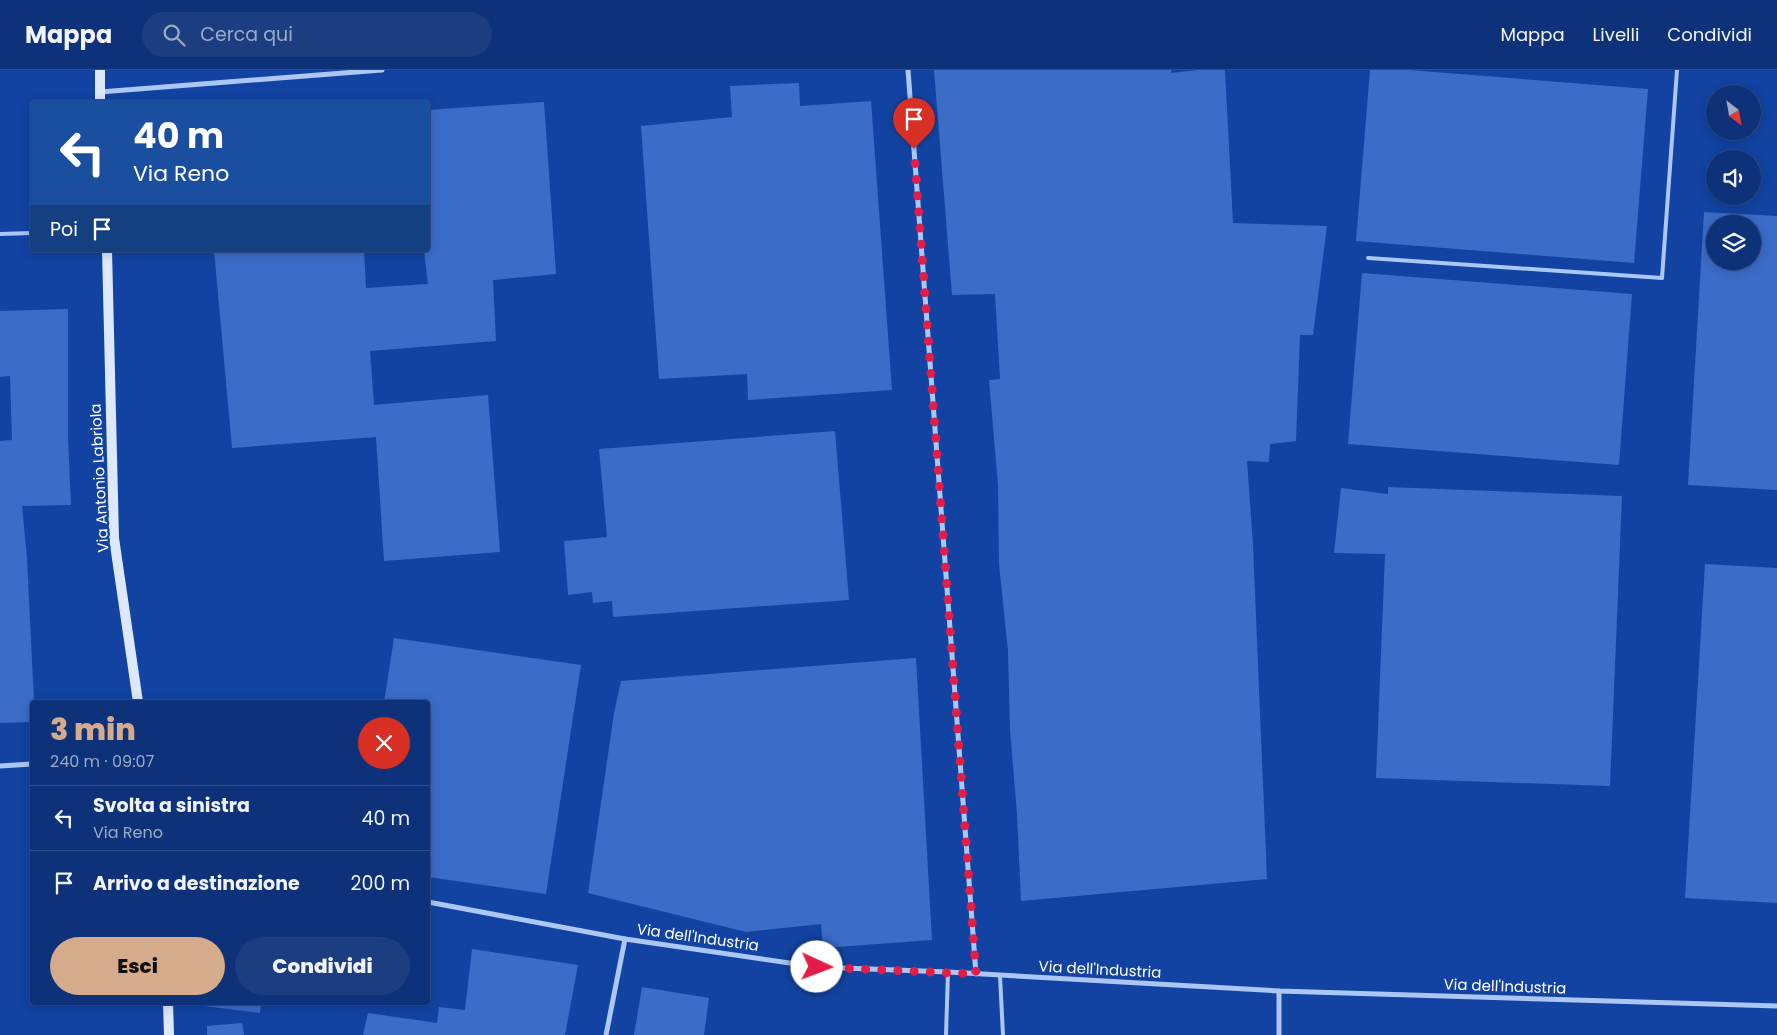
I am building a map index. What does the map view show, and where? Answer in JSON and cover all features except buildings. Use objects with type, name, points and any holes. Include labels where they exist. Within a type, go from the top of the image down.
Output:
[{"type":"street","points":[[100,70],[100,100]]},
{"type":"street","points":[[100,92],[382,70]]},
{"type":"street","points":[[908,70],[976,974]]},
{"type":"street","name":"Via Antonio Labriola","points":[[107,252],[114,538],[138,700]]},
{"type":"street","points":[[0,766],[30,764]]},
{"type":"street","name":"Via dell'Industria","points":[[430,902],[625,939],[817,967],[948,972],[1279,991],[1777,1006]]},
{"type":"street","points":[[606,1035],[625,939]]},
{"type":"street","points":[[1279,991],[1279,1035]]},
{"type":"street","points":[[168,1005],[169,1035]]},
{"type":"lane","points":[[1368,258],[1662,278],[1677,70]]},
{"type":"lane","points":[[0,234],[30,233]]},
{"type":"lane","points":[[946,1035],[948,972]]},
{"type":"lane","points":[[1000,976],[1002,1035]]},
{"type":"route","points":[[817,967],[976,974],[914,149]]}]
